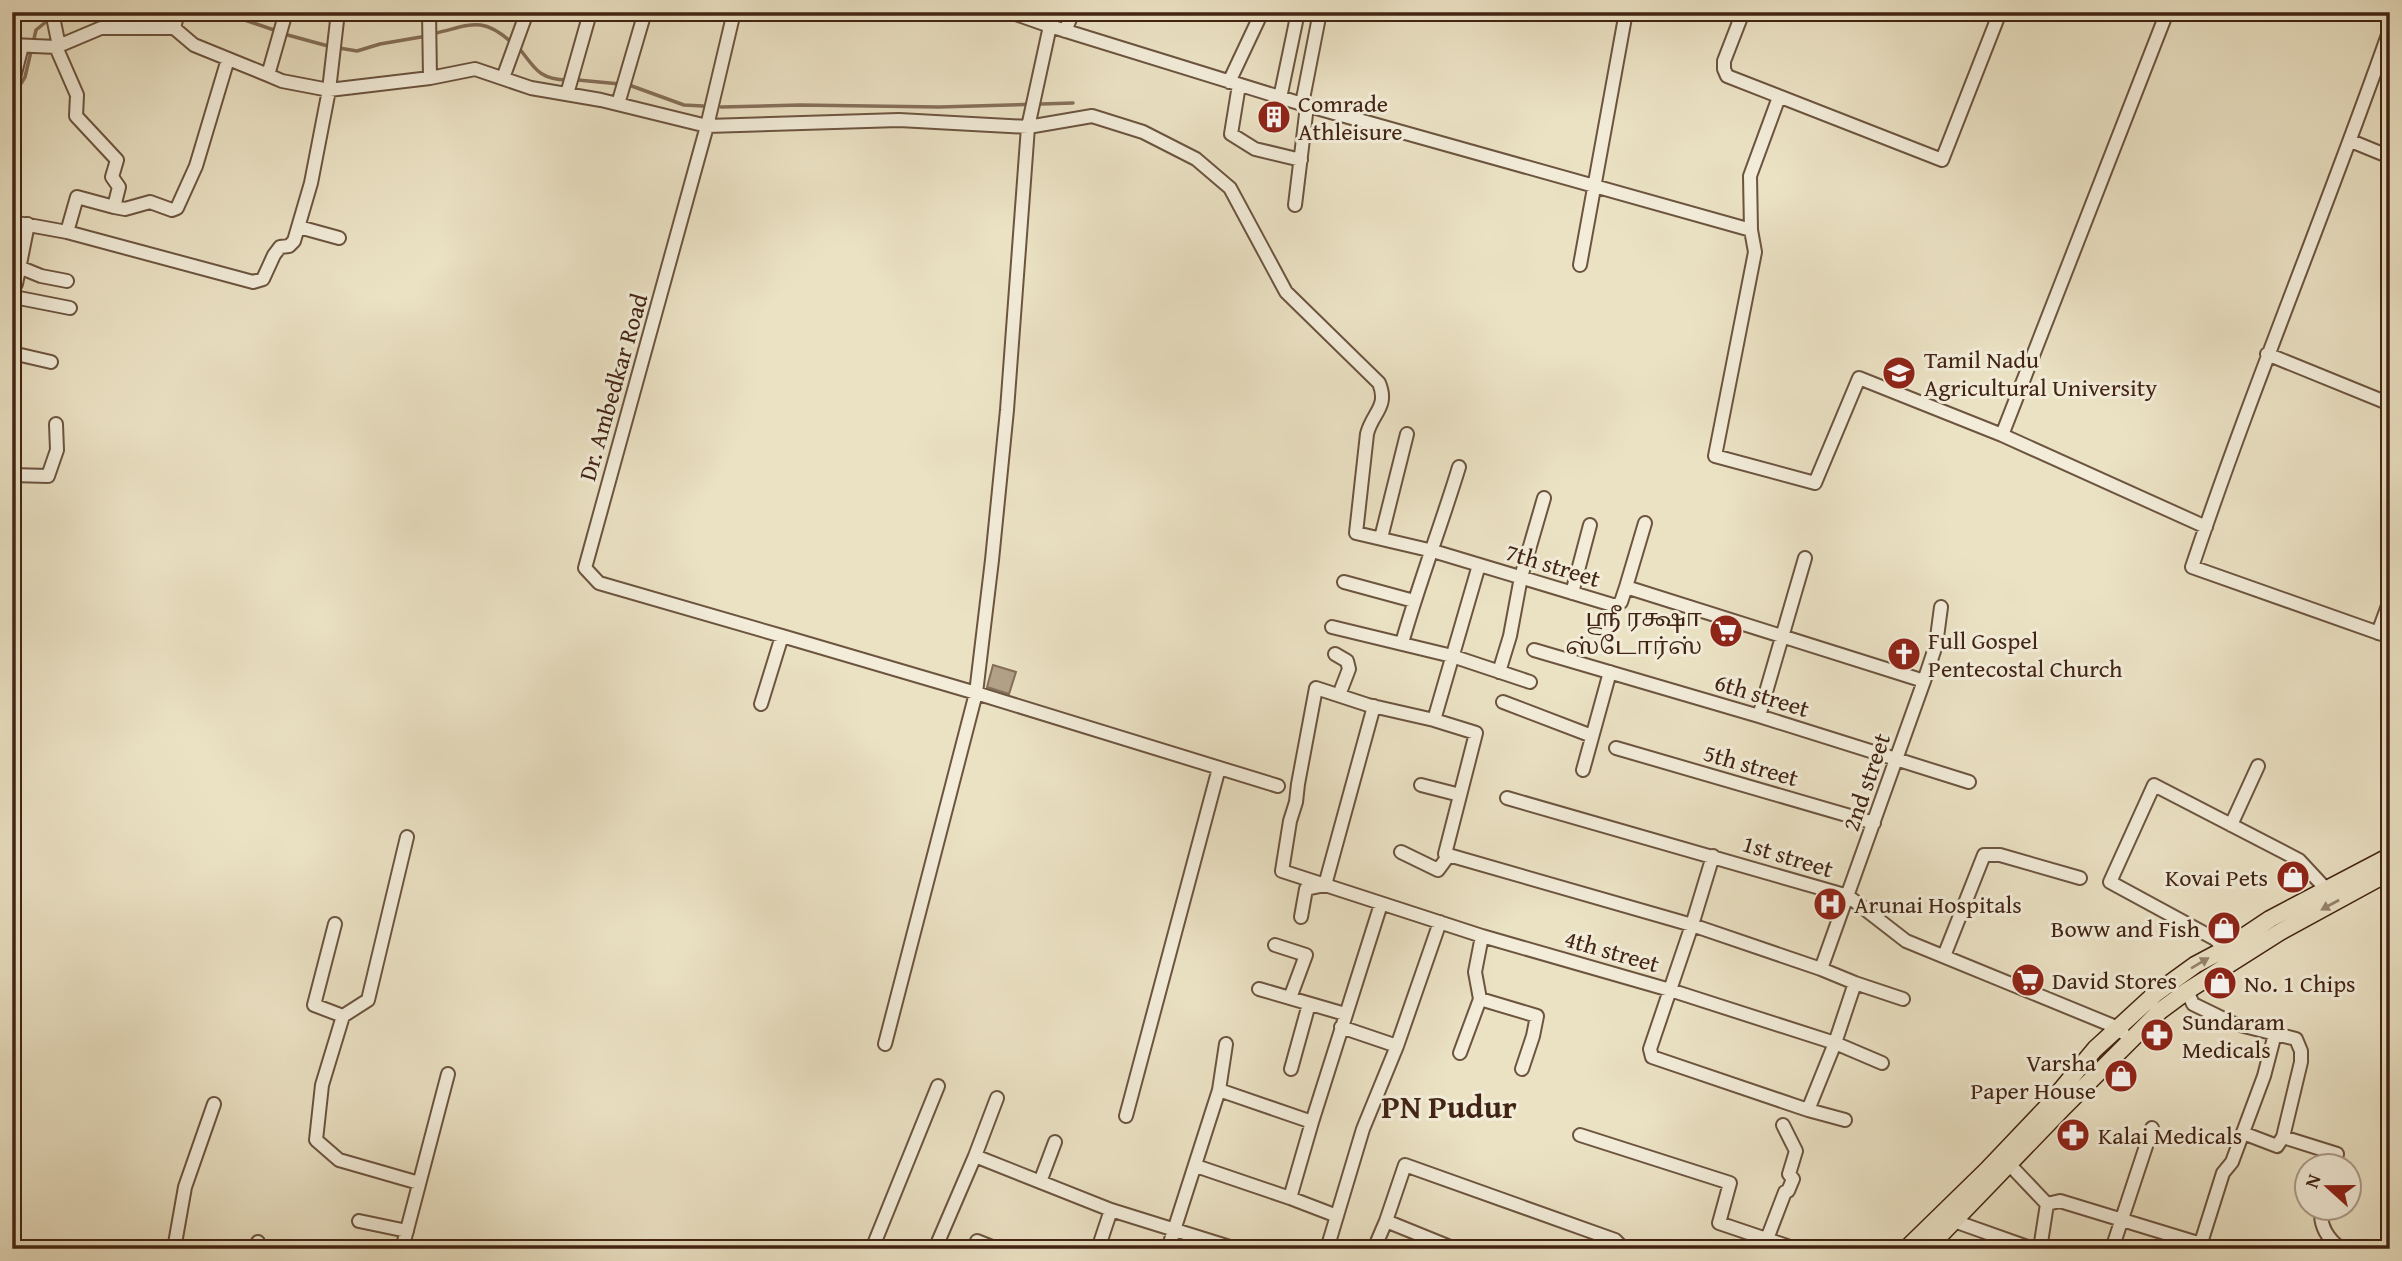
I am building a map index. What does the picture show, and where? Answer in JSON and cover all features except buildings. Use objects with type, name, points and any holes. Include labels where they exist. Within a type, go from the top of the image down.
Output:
[{"type":"main road","points":[[1927,1249],[1949,1217],[2116,1027],[2195,965],[2270,919],[2390,856]]},
{"type":"main road","points":[[1906,1249],[1949,1217],[2009,1164],[2131,1039],[2187,991],[2280,932],[2390,872]]},
{"type":"street","points":[[52,12],[57,46],[76,95],[76,117],[117,160],[112,177],[119,187],[114,207]]},
{"type":"street","points":[[174,28],[178,12]]},
{"type":"street","points":[[268,75],[286,12]]},
{"type":"street","points":[[12,222],[67,232],[253,282],[263,279],[279,247],[289,246],[294,241],[299,227],[311,183],[329,90],[338,12]]},
{"type":"street","points":[[429,12],[430,78]]},
{"type":"street","points":[[503,78],[527,12]]},
{"type":"street","points":[[568,94],[588,20],[586,12]]},
{"type":"street","points":[[618,104],[645,12]]},
{"type":"street","name":"Dr. Ambedkar Road","points":[[734,12],[707,126],[585,568],[599,583],[782,636]]},
{"type":"street","points":[[1010,12],[1280,98],[1751,230]]},
{"type":"street","points":[[1065,31],[1073,12]]},
{"type":"street","points":[[1262,12],[1234,83],[1231,134],[1255,149],[1301,160]]},
{"type":"street","points":[[1280,98],[1298,12]]},
{"type":"street","points":[[1295,205],[1305,105],[1320,12]]},
{"type":"street","points":[[1580,265],[1626,12]]},
{"type":"street","points":[[1743,12],[1724,61],[1727,76],[1942,160],[2000,12]]},
{"type":"street","points":[[2001,435],[2167,12]]},
{"type":"street","points":[[885,1044],[976,693],[1005,424],[1028,127],[1050,26]]},
{"type":"street","points":[[12,85],[23,46],[57,46],[101,28],[174,28],[194,45],[282,81],[329,90],[430,78],[475,69],[531,88],[618,104],[707,126],[899,120],[1028,127]]},
{"type":"street","points":[[2390,29],[2351,141],[2267,354],[2192,567],[2384,635],[2390,600]]},
{"type":"street","points":[[67,232],[77,197],[125,209],[150,202],[172,210],[177,208],[196,166],[228,59]]},
{"type":"street","points":[[1779,97],[1750,176],[1751,230],[1755,252],[1715,456],[1815,483],[1859,378],[2001,435],[2206,527]]},
{"type":"street","name":"7th street","points":[[1028,127],[1092,116],[1143,132],[1196,159],[1230,188],[1286,292],[1378,383],[1382,392],[1382,403],[1370,422],[1367,434],[1356,533],[1433,551],[1616,606],[1619,605],[1626,587],[1924,681]]},
{"type":"street","points":[[2351,141],[2390,157]]},
{"type":"street","points":[[28,225],[14,293],[70,308]]},
{"type":"street","points":[[299,227],[339,238]]},
{"type":"street","points":[[19,267],[41,276],[67,281]]},
{"type":"street","points":[[12,353],[51,362]]},
{"type":"street","points":[[2267,354],[2390,404]]},
{"type":"street","points":[[12,475],[48,476],[57,450],[56,424]]},
{"type":"street","points":[[1381,538],[1407,434]]},
{"type":"street","points":[[1402,643],[1459,467]]},
{"type":"street","points":[[1499,672],[1510,636],[1521,578],[1544,498]]},
{"type":"street","points":[[1626,587],[1645,523]]},
{"type":"street","points":[[1572,593],[1590,525]]},
{"type":"street","points":[[1759,716],[1805,558]]},
{"type":"street","points":[[1434,720],[1479,565]]},
{"type":"street","points":[[1345,582],[1414,601]]},
{"type":"street","name":"2nd street","points":[[1821,969],[1936,645],[1941,607]]},
{"type":"street","points":[[1332,627],[1452,656],[1530,682]]},
{"type":"street","points":[[761,704],[782,636],[1278,786]]},
{"type":"street","name":"6th street","points":[[1534,650],[1759,716],[1969,782]]},
{"type":"street","points":[[1335,654],[1347,662],[1349,669],[1339,695],[1476,733],[1445,854],[1692,925],[1903,999]]},
{"type":"street","points":[[1583,769],[1610,672]]},
{"type":"street","name":"4th street","points":[[1339,695],[1317,688],[1282,871],[1482,936],[1670,990],[1835,1043],[1882,1063]]},
{"type":"street","points":[[1503,702],[1592,736]]},
{"type":"street","points":[[1301,917],[1306,889],[1325,885],[1374,706]]},
{"type":"street","name":"5th street","points":[[1616,748],[1874,822]]},
{"type":"street","points":[[2231,825],[2258,766]]},
{"type":"street","points":[[1126,1116],[1219,768]]},
{"type":"street","points":[[1421,785],[1460,795]]},
{"type":"street","points":[[2225,949],[2215,939],[2110,882],[2154,786],[2299,860],[2326,889]]},
{"type":"street","name":"1st street","points":[[1507,798],[1848,896],[1906,941],[2116,1027],[2131,1039]]},
{"type":"street","points":[[407,837],[368,1000],[342,1016],[322,1085],[316,1140],[339,1160],[419,1183]]},
{"type":"street","points":[[1401,852],[1438,870],[1449,855]]},
{"type":"street","points":[[1944,956],[1984,855],[2000,855],[2080,878]]},
{"type":"street","points":[[1713,856],[1650,1049],[1652,1057],[1808,1110],[1846,1120]]},
{"type":"street","points":[[1290,1198],[1381,904]]},
{"type":"street","points":[[1326,1249],[1363,1129],[1397,1046],[1440,922]]},
{"type":"street","points":[[335,924],[314,1005],[342,1016]]},
{"type":"street","points":[[1460,1053],[1480,999],[1475,972],[1482,936]]},
{"type":"street","points":[[1275,945],[1306,955],[1290,998]]},
{"type":"street","points":[[1808,1110],[1855,983]]},
{"type":"street","points":[[1259,989],[1309,1004],[1397,1046]]},
{"type":"street","points":[[2187,991],[2193,1004],[2232,1023],[2296,1040],[2301,1051],[2301,1062],[2283,1137],[2277,1146],[2243,1133]]},
{"type":"street","points":[[1480,999],[1537,1016],[1534,1036],[1522,1069]]},
{"type":"street","points":[[1291,1069],[1309,1004]]},
{"type":"street","points":[[2047,1204],[2060,1201],[2200,1246],[2223,1173],[2232,1162],[2264,1076],[2275,1034]]},
{"type":"street","points":[[1168,1249],[1219,1090],[1226,1044]]},
{"type":"street","points":[[402,1249],[447,1074]]},
{"type":"street","points":[[872,1249],[938,1086]]},
{"type":"street","points":[[1219,1090],[1312,1122]]},
{"type":"street","points":[[935,1249],[997,1098]]},
{"type":"street","points":[[174,1249],[185,1187],[214,1104]]},
{"type":"street","points":[[1767,1239],[1785,1192],[1793,1179],[1789,1174],[1796,1152],[1783,1125]]},
{"type":"street","points":[[2112,1249],[2152,1128]]},
{"type":"street","points":[[1580,1135],[1730,1183],[1718,1223],[1796,1249]]},
{"type":"street","points":[[2283,1137],[2331,1152]]},
{"type":"street","points":[[1040,1182],[1055,1142]]},
{"type":"street","points":[[975,1156],[1111,1210],[1236,1249]]},
{"type":"street","points":[[2009,1164],[2047,1204]]},
{"type":"street","points":[[1374,1249],[1405,1165],[1615,1240],[1624,1249]]},
{"type":"street","points":[[1196,1167],[1337,1216]]},
{"type":"street","points":[[2040,1249],[2047,1204]]},
{"type":"street","points":[[1098,1249],[1111,1210]]},
{"type":"street","points":[[1949,1217],[2033,1249]]},
{"type":"street","points":[[1386,1221],[1455,1249]]},
{"type":"street","points":[[359,1222],[407,1231]]},
{"type":"street","points":[[2322,1222],[2331,1242],[2337,1247]]},
{"type":"street","points":[[977,1241],[997,1249]]},
{"type":"shaded area","points":[[993,665],[1016,672],[1009,694],[987,687]]},
{"type":"waterway","points":[[58,19],[110,12]]},
{"type":"waterway","points":[[207,12],[242,19],[274,30]]},
{"type":"waterway","points":[[12,98],[25,77],[36,30],[47,21]]},
{"type":"waterway","points":[[436,33],[476,25],[492,28],[511,42]]},
{"type":"waterway","points":[[284,34],[328,46]]},
{"type":"waterway","points":[[339,48],[357,51],[421,37]]},
{"type":"waterway","points":[[519,48],[543,75],[567,80]]},
{"type":"waterway","points":[[578,80],[620,84]]},
{"type":"waterway","points":[[629,85],[684,105],[703,106]]},
{"type":"waterway","points":[[721,107],[939,107],[1073,103]]},
{"type":"place","name":"Comrade Athleisure","points":[[1274,117]]},
{"type":"place","name":"Tamil Nadu Agricultural University","points":[[1899,373]]},
{"type":"place","name":"ஶ்ரீ ரக்ஷா ஸ்டோர்ஸ்","points":[[1726,631]]},
{"type":"place","name":"Full Gospel Pentecostal Church","points":[[1904,654]]},
{"type":"place","name":"Kovai Pets","points":[[2293,877]]},
{"type":"place","name":"Arunai Hospitals","points":[[1830,904]]},
{"type":"place","name":"Boww and Fish","points":[[2224,928]]},
{"type":"place","name":"David Stores","points":[[2028,980]]},
{"type":"place","name":"No. 1 Chips","points":[[2220,983]]},
{"type":"place","name":"Sundaram Medicals","points":[[2157,1035]]},
{"type":"place","name":"Varsha Paper House","points":[[2121,1076]]},
{"type":"place","name":"Kalai Medicals","points":[[2073,1135]]},
{"type":"district","name":"PN Pudur","points":[[1449,1106]]}]
